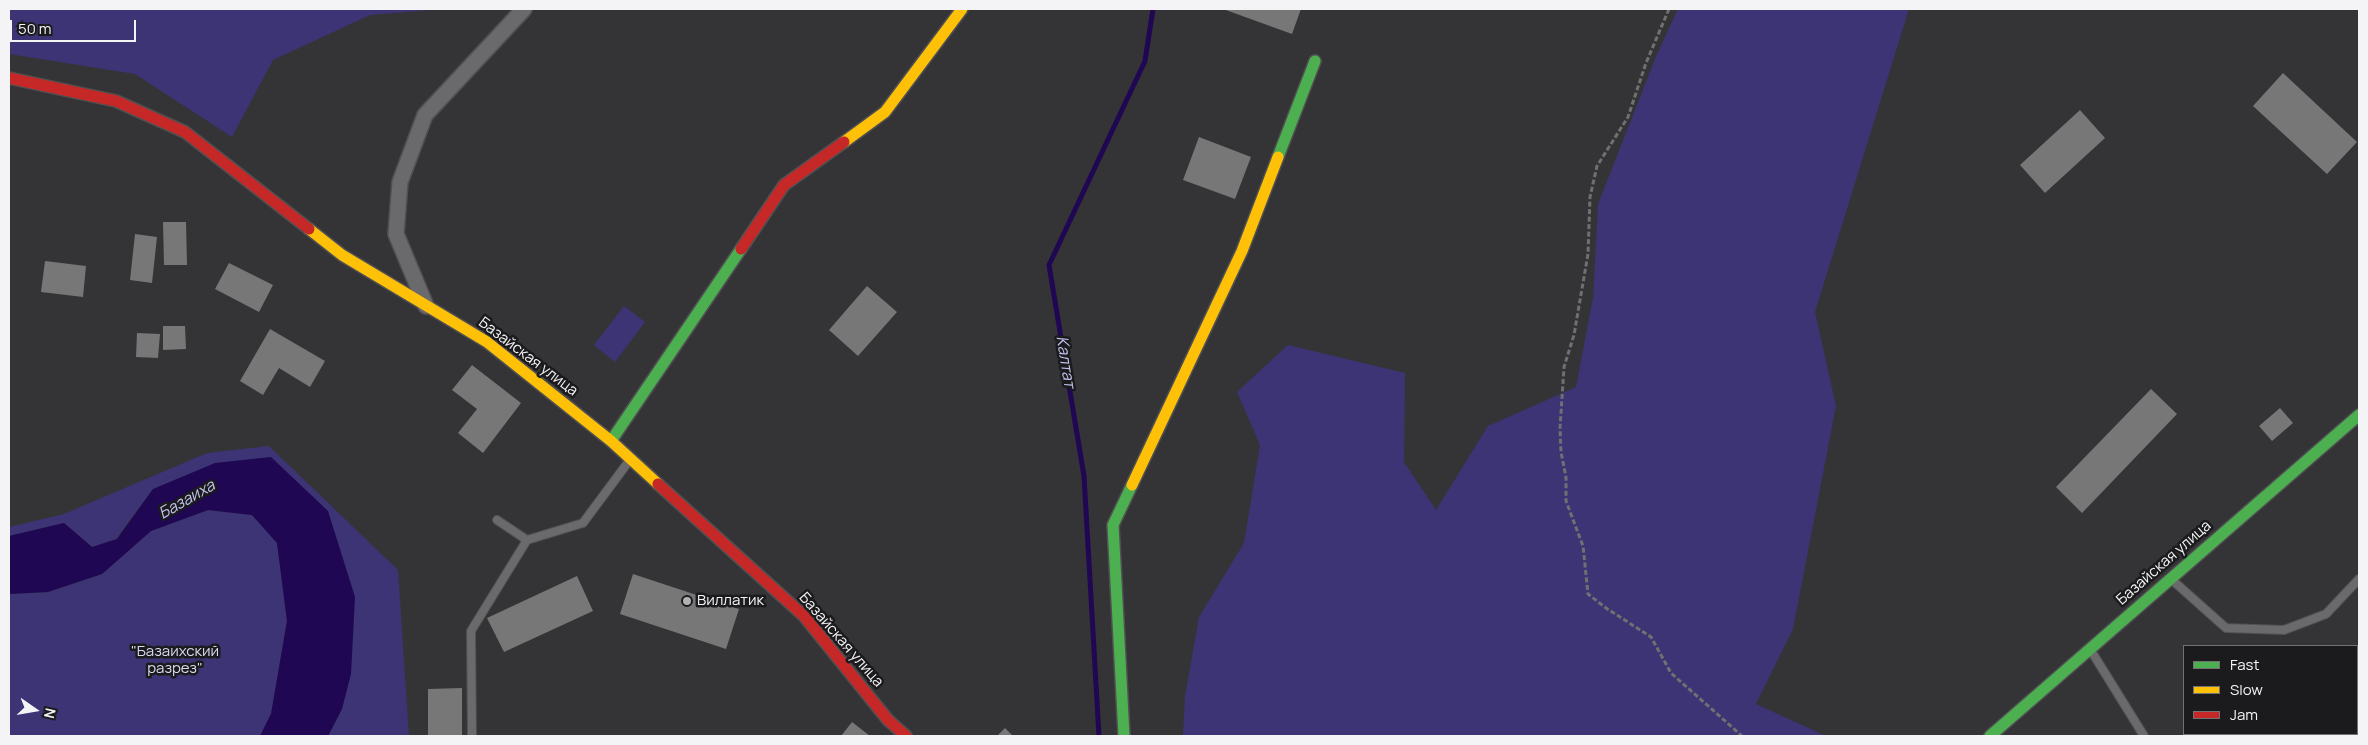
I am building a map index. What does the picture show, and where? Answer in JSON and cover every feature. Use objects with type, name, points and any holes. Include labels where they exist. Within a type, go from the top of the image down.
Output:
[{"type":"street","points":[[426,306],[396,234],[400,182],[425,115],[524,9]]},
{"type":"street","points":[[610,441],[784,185],[885,112],[962,9]]},
{"type":"street","points":[[1124,736],[1113,525],[1242,251],[1315,61]]},
{"type":"street","name":"Базайская улица","points":[[9,78],[116,101],[184,132],[342,255],[487,342],[610,441],[804,616],[888,720],[906,736]]},
{"type":"street","name":"Базайская улица","points":[[1990,736],[2359,414]]},
{"type":"street","points":[[2006,736],[2011,716]]},
{"type":"lane","points":[[472,736],[471,631],[527,540],[583,523],[630,459]]},
{"type":"lane","points":[[498,520],[527,540]]},
{"type":"lane","points":[[2170,578],[2226,628],[2284,630],[2326,614],[2359,578]]},
{"type":"lane","points":[[2089,648],[2144,736]]},
{"type":"path","points":[[1669,9],[1646,62],[1628,116],[1596,166],[1590,197],[1588,254],[1574,335],[1564,367],[1560,428],[1561,452],[1566,477],[1566,501],[1583,546],[1588,594],[1651,637],[1671,673],[1742,736]]},
{"type":"green space","points":[[9,9],[441,9],[370,15],[273,60],[232,137],[135,74],[9,54]]},
{"type":"green space","points":[[1678,9],[1909,9],[1815,312],[1836,406],[1793,629],[1756,704],[1826,736],[1183,736],[1185,696],[1199,617],[1244,543],[1260,445],[1237,392],[1288,345],[1405,373],[1404,462],[1436,510],[1488,426],[1576,387],[1593,298],[1598,204],[1657,54]]},
{"type":"green space","points":[[624,306],[645,322],[615,362],[594,345]]},
{"type":"green space","points":[[269,446],[398,570],[409,736],[328,736],[342,709],[328,511],[153,489],[116,539],[92,547],[64,523],[9,536],[9,527],[64,514],[207,453]]},
{"type":"green space","name":"\"Базаихский разрез\"","points":[[208,510],[252,515],[277,543],[287,621],[271,714],[260,736],[9,736],[9,594],[48,592],[102,574],[151,531]]},
{"type":"water","name":"Базаиха","points":[[271,457],[328,511],[355,597],[351,674],[342,709],[328,736],[260,736],[271,714],[287,621],[277,543],[252,515],[208,510],[151,531],[102,574],[48,592],[9,594],[9,536],[64,523],[92,547],[117,539],[153,489],[215,463]]},
{"type":"building","points":[[1223,9],[1301,9],[1292,34]]},
{"type":"building","points":[[2283,73],[2357,142],[2327,174],[2253,106]]},
{"type":"building","points":[[2080,110],[2105,138],[2045,193],[2020,165]]},
{"type":"building","points":[[1199,137],[1251,157],[1235,199],[1183,180]]},
{"type":"building","points":[[163,222],[186,222],[187,265],[164,265]]},
{"type":"building","points":[[135,234],[157,237],[152,283],[130,280]]},
{"type":"building","points":[[45,261],[86,266],[83,297],[41,292]]},
{"type":"building","points":[[229,263],[273,285],[259,312],[215,289]]},
{"type":"building","points":[[867,286],[897,312],[858,356],[829,330]]},
{"type":"building","points":[[163,326],[185,326],[186,349],[163,350]]},
{"type":"building","points":[[270,329],[325,361],[310,387],[279,368],[263,395],[240,381]]},
{"type":"building","points":[[137,333],[160,334],[158,358],[136,357]]},
{"type":"building","points":[[472,365],[521,403],[483,453],[458,433],[477,409],[452,390]]},
{"type":"building","points":[[2151,389],[2177,414],[2082,513],[2056,487]]},
{"type":"building","points":[[2280,408],[2293,423],[2272,441],[2259,426]]},
{"type":"building","points":[[633,574],[739,609],[726,649],[620,614]]},
{"type":"building","points":[[577,576],[593,611],[504,652],[487,618]]},
{"type":"building","points":[[462,688],[462,736],[428,736],[428,689]]},
{"type":"building","points":[[852,722],[870,736],[841,736]]},
{"type":"building","points":[[1005,728],[1013,736],[997,736]]},
{"type":"waterway","name":"Калтат","points":[[1099,736],[1084,476],[1049,265],[1145,61],[1153,9]]},
{"type":"traffic: fast","points":[[1278,157],[1315,61]]},
{"type":"traffic: fast","points":[[611,441],[741,249]]},
{"type":"traffic: fast","points":[[1990,736],[2359,415]]},
{"type":"traffic: fast","points":[[1124,736],[1113,525],[1132,485]]},
{"type":"traffic: slow","points":[[844,142],[885,112],[962,9]]},
{"type":"traffic: slow","points":[[1132,485],[1242,251],[1278,157]]},
{"type":"traffic: slow","points":[[309,229],[342,255],[487,342],[611,441],[658,484]]},
{"type":"traffic: jam","points":[[9,78],[116,101],[185,132],[309,229]]},
{"type":"traffic: jam","points":[[741,249],[784,185],[844,142]]},
{"type":"traffic: jam","points":[[658,484],[804,616],[888,720],[906,736]]},
{"type":"place","name":"Виллатик","points":[[687,601]]}]
